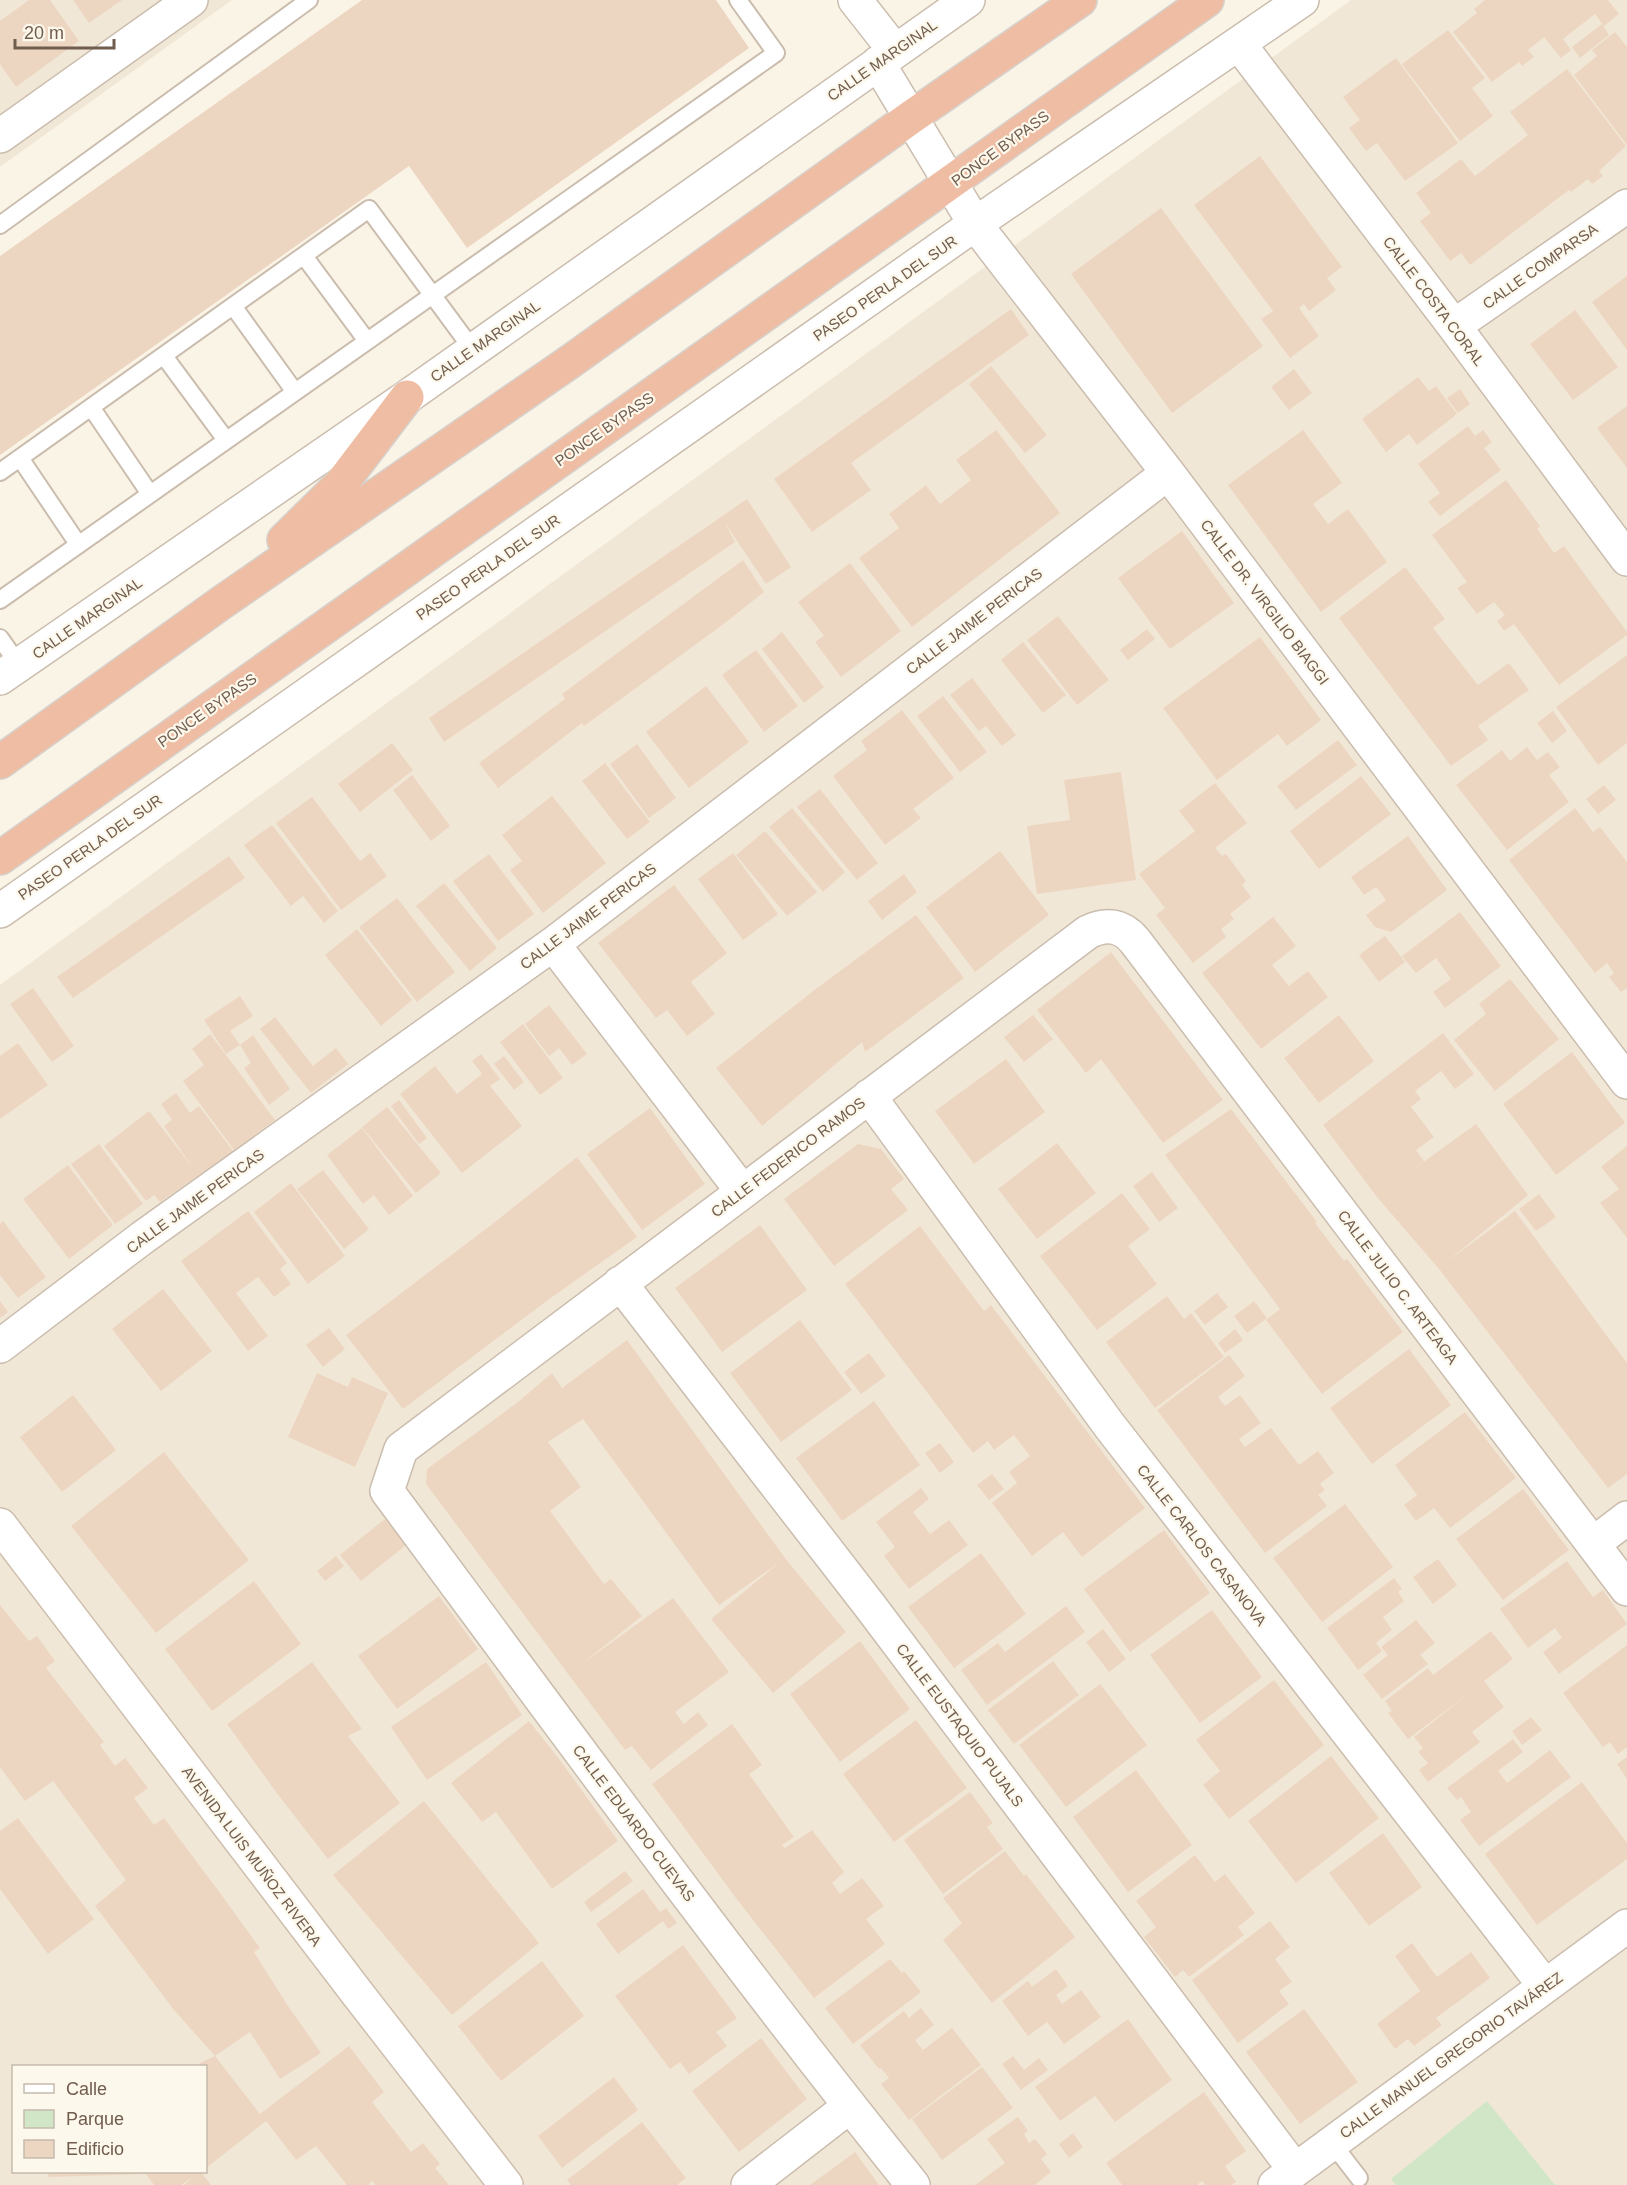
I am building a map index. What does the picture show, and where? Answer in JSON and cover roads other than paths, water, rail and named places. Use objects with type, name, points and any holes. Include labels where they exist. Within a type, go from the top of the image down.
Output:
[{"type":"highway","points":[[0,762],[220,603],[571,361],[910,118],[1080,0]]},
{"type":"highway","name":"PONCE BYPASS","points":[[0,858],[1207,0]]},
{"type":"highway","points":[[220,603],[341,484],[407,397]]},
{"type":"street","points":[[0,136],[191,0]]},
{"type":"street","name":"CALLE DR. VIRGILIO BIAGGI","points":[[855,0],[887,57],[910,118],[975,224],[1168,473],[1627,1083]]},
{"type":"street","name":"CALLE MARGINAL","points":[[10,672],[407,397],[968,0]]},
{"type":"street","name":"PASEO PERLA DEL SUR","points":[[0,911],[975,224],[1302,0]]},
{"type":"street","name":"CALLE COSTA CORAL","points":[[1239,44],[1454,326],[1627,560]]},
{"type":"street","name":"CALLE COMPARSA","points":[[1454,326],[1627,206]]},
{"type":"street","name":"CALLE JAIME PERICAS","points":[[0,1346],[142,1238],[553,944],[1168,473]]},
{"type":"street","name":"CALLE FEDERICO RAMOS","points":[[401,1449],[1096,927],[1115,927],[1130,934],[1170,986]]},
{"type":"street","points":[[553,944],[742,1191]]},
{"type":"street","name":"CALLE JULIO C. ARTEAGA","points":[[1170,986],[1627,1589]]},
{"type":"street","name":"CALLE CARLOS CASANOVA","points":[[869,1096],[1109,1425],[1545,1986]]},
{"type":"street","name":"CALLE EUSTAQUIO PUJALS","points":[[620,1283],[877,1615],[1285,2178]]},
{"type":"street","name":"CALLE EDUARDO CUEVAS","points":[[401,1449],[387,1491],[615,1799],[913,2185]]},
{"type":"street","points":[[1593,1544],[1627,1518]]},
{"type":"street","name":"AVENIDA LUIS MUÑOZ RIVERA","points":[[0,1525],[506,2185]]},
{"type":"street","name":"CALLE MANUEL GREGORIO TAVÁREZ","points":[[1285,2178],[1627,1926]]},
{"type":"street","points":[[748,2185],[850,2106]]},
{"type":"lane","points":[[0,225],[309,0]]},
{"type":"lane","points":[[0,600],[776,53],[738,0]]},
{"type":"lane","points":[[0,472],[369,209],[473,350]]},
{"type":"lane","points":[[304,256],[367,341]]},
{"type":"lane","points":[[233,306],[295,392]]},
{"type":"lane","points":[[164,356],[226,440]]},
{"type":"lane","points":[[91,407],[150,494]]},
{"type":"lane","points":[[20,458],[78,544]]},
{"type":"lane","points":[[0,638],[10,672]]},
{"type":"lane","points":[[1332,2143],[1359,2178]]}]
